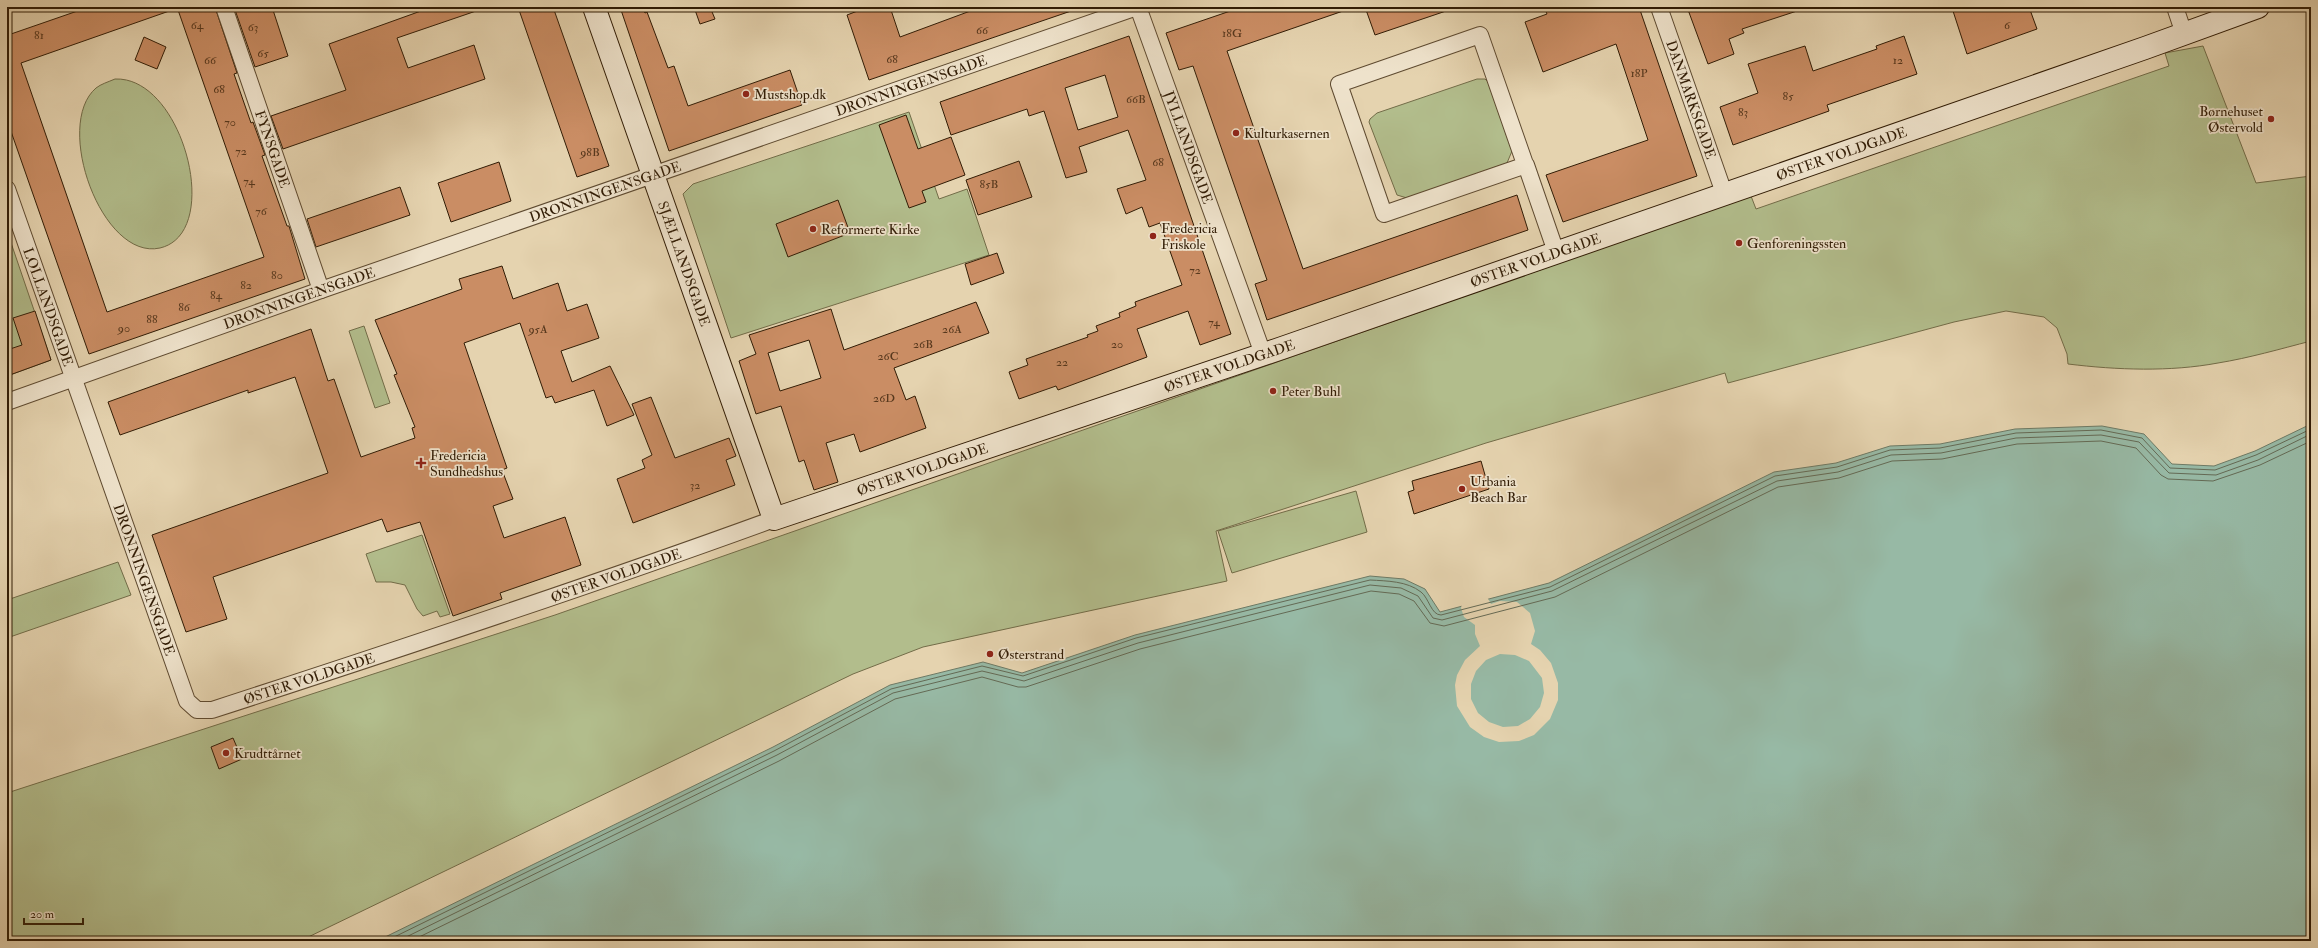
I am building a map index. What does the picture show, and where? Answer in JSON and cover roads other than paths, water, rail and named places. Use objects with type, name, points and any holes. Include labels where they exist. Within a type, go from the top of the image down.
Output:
[{"type":"street","name":"FYNSGADE","points":[[224,7],[321,290]]},
{"type":"street","name":"SJÆLLANDSGADE","points":[[594,7],[774,519]]},
{"type":"street","name":"DRONNINGENSGADE","points":[[7,402],[321,290],[654,176],[1138,7]]},
{"type":"street","name":"JYLLANDSGADE","points":[[1138,7],[1263,354]]},
{"type":"street","name":"DANMARKSGADE","points":[[1660,7],[1724,193]]},
{"type":"street","points":[[2175,7],[2184,34]]},
{"type":"street","name":"ØSTER VOLDGADE","points":[[197,710],[212,710],[380,656],[621,575],[774,519],[1263,354],[2258,7]]},
{"type":"street","points":[[1526,165],[1384,214],[1339,84],[1480,35],[1526,165],[1556,252]]},
{"type":"street","name":"LOLLANDSGADE","points":[[7,189],[73,378]]},
{"type":"street","name":"DRONNINGENSGADE","points":[[73,378],[187,702],[197,710]]},
{"type":"water","points":[[2311,424],[2311,941],[377,941],[773,747],[890,685],[983,662],[1022,673],[1135,635],[1370,576],[1404,579],[1425,589],[1440,612],[1549,583],[1774,472],[1836,463],[1890,446],[1940,444],[2015,429],[2102,426],[2144,434],[2172,464],[2214,466],[2255,451]]},
{"type":"place","name":"Mustshop.dk","points":[[746,94]]},
{"type":"place","name":"Børnehuset Østervold","points":[[2271,119]]},
{"type":"place","name":"Kulturkasernen","points":[[1236,133]]},
{"type":"place","name":"Reformerte Kirke","points":[[813,229]]},
{"type":"place","name":"Fredericia Friskole","points":[[1153,236]]},
{"type":"place","name":"Genforeningssten","points":[[1739,243]]},
{"type":"place","name":"Peter Buhl","points":[[1273,391]]},
{"type":"place","name":"Fredericia Sundhedshus","points":[[421,463]]},
{"type":"place","name":"Urbania Beach Bar","points":[[1462,489]]},
{"type":"place","name":"Østerstrand","points":[[990,654]]},
{"type":"place","name":"Krudttårnet","points":[[226,753]]}]
